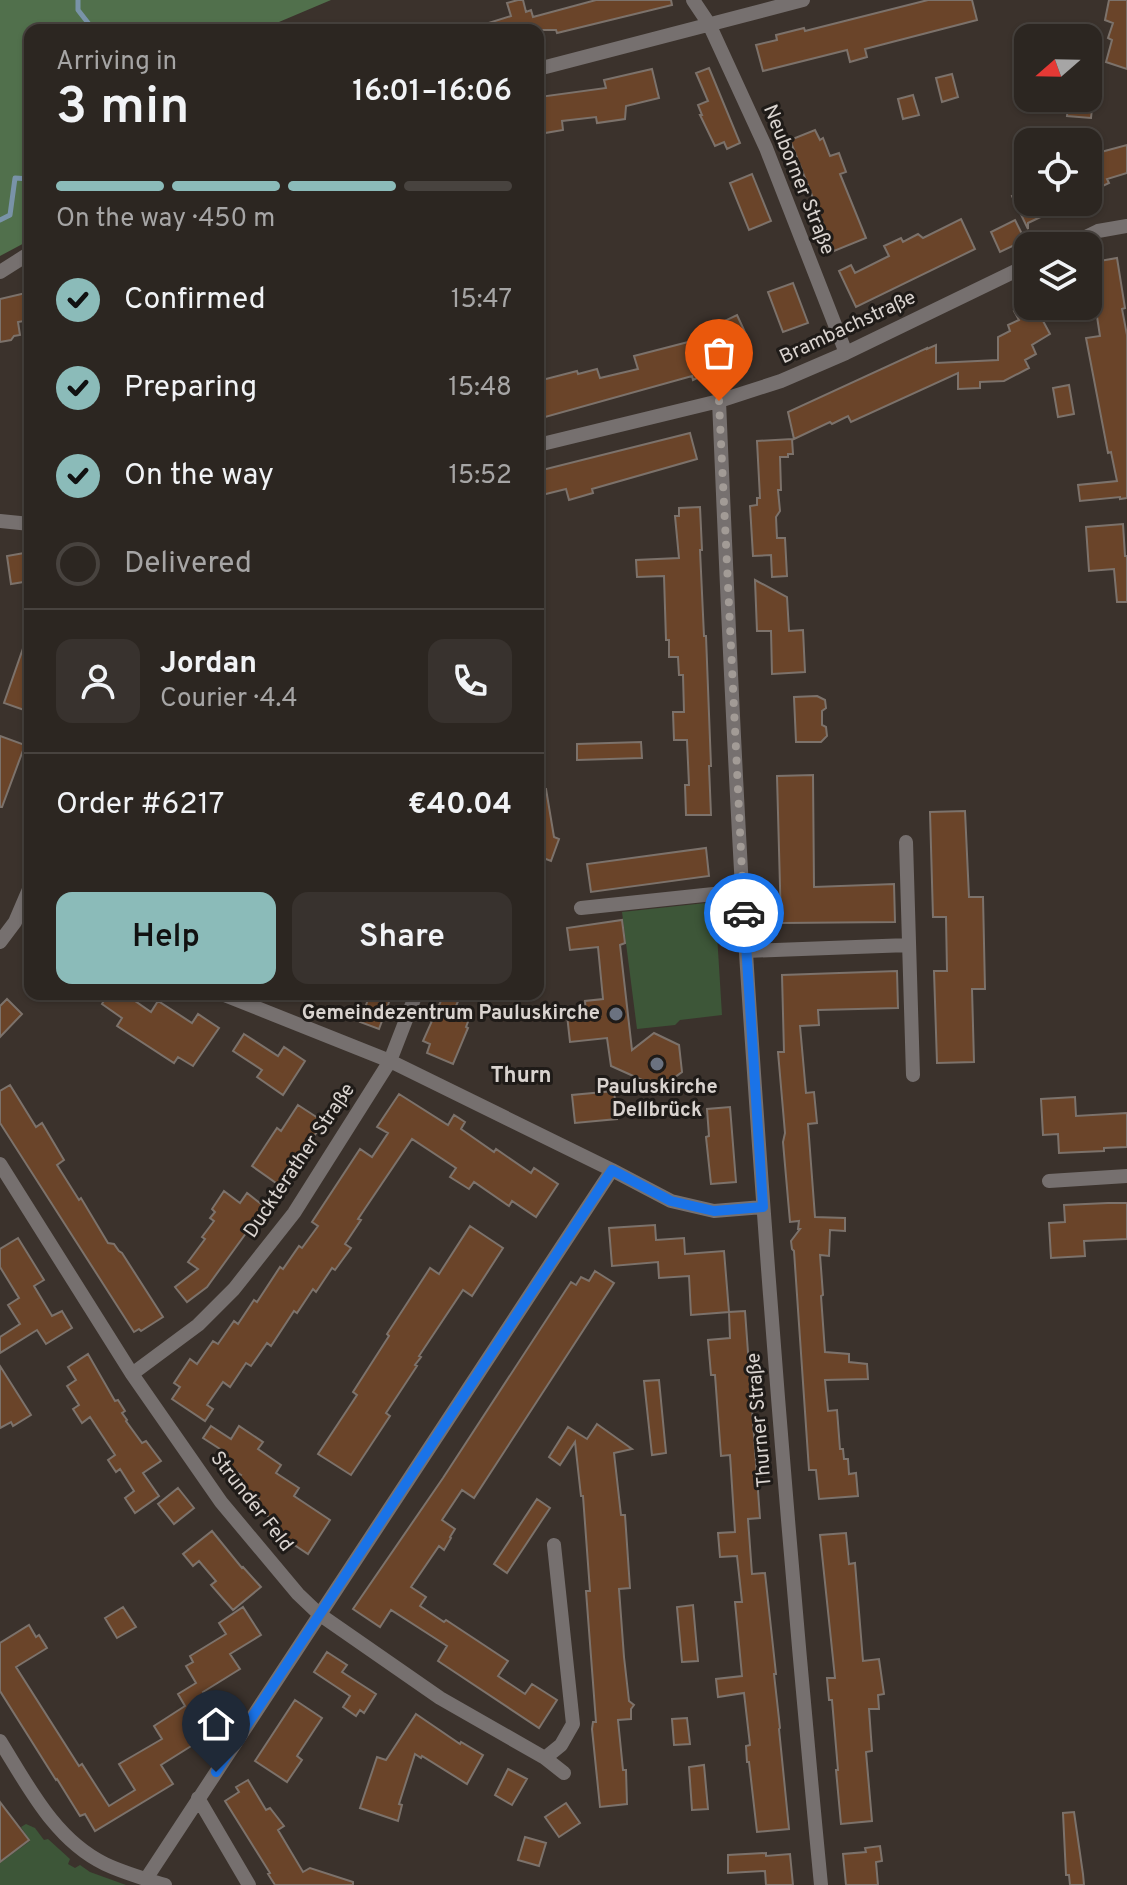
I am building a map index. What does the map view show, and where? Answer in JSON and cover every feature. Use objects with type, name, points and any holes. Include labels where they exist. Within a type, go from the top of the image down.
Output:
[{"type":"street","name":"Neuborner Straße","points":[[693,0],[709,24],[766,148],[846,353]]},
{"type":"street","points":[[544,67],[803,0]]},
{"type":"street","points":[[1096,232],[1127,226]]},
{"type":"street","points":[[0,272],[24,257]]},
{"type":"street","name":"Brambachstraße","points":[[544,444],[719,401],[781,381],[1014,272]]},
{"type":"street","name":"Thurner Straße","points":[[719,401],[742,891],[763,1207],[821,1885]]},
{"type":"street","points":[[0,521],[24,523]]},
{"type":"street","points":[[906,842],[913,1075]]},
{"type":"street","points":[[581,908],[742,891]]},
{"type":"street","points":[[0,942],[15,922],[24,901]]},
{"type":"street","points":[[15,922],[24,925]]},
{"type":"street","points":[[746,951],[909,945]]},
{"type":"street","points":[[237,1000],[390,1061],[671,1201],[714,1211],[763,1207]]},
{"type":"street","name":"Duckterather Straße","points":[[132,1374],[198,1325],[234,1289],[294,1213],[390,1061],[414,1000]]},
{"type":"street","name":"Strunder Feld","points":[[0,1164],[132,1374],[221,1502],[298,1594],[319,1614],[440,1698],[545,1758],[564,1773]]},
{"type":"street","points":[[146,1879],[612,1170]]},
{"type":"street","points":[[1049,1181],[1127,1176]]},
{"type":"street","points":[[545,1758],[561,1745],[573,1724],[554,1545]]},
{"type":"street","points":[[0,1741],[46,1814],[73,1843],[104,1864],[165,1885]]},
{"type":"street","points":[[198,1798],[249,1885]]},
{"type":"green space","points":[[0,0],[331,0],[274,24],[24,24],[24,243],[0,256]]},
{"type":"green space","points":[[715,902],[722,1015],[637,1029],[622,912]]},
{"type":"green space","points":[[26,1824],[35,1828],[44,1840],[48,1839],[70,1859],[68,1864],[75,1868],[80,1865],[90,1872],[126,1885],[0,1885],[0,1863],[30,1841],[21,1827]]},
{"type":"building","points":[[523,0],[526,12],[531,10],[533,17],[596,0],[671,0],[672,5],[557,33],[556,30],[544,30],[544,24],[485,24],[511,16],[507,3]]},
{"type":"building","points":[[928,0],[972,0],[977,20],[865,49],[867,57],[850,62],[847,50],[763,71],[756,45],[777,40],[776,35],[804,28],[805,31]]},
{"type":"building","points":[[1109,0],[1127,0],[1127,69],[1106,62],[1113,23],[1105,20]]},
{"type":"building","points":[[709,68],[740,143],[727,149],[724,142],[715,146],[700,115],[698,105],[708,101],[696,73]]},
{"type":"building","points":[[652,69],[659,98],[626,106],[625,119],[597,123],[596,117],[562,121],[563,130],[545,133],[544,96],[606,88],[604,80]]},
{"type":"building","points":[[952,74],[958,97],[942,102],[936,78]]},
{"type":"building","points":[[913,95],[919,115],[903,119],[898,99]]},
{"type":"building","points":[[1067,112],[1092,112],[1091,118],[1067,116]]},
{"type":"building","points":[[815,130],[820,140],[823,138],[830,156],[839,153],[846,172],[840,174],[866,238],[834,251],[790,140]]},
{"type":"building","points":[[1127,145],[1127,173],[1107,179],[1109,183],[1102,186],[1102,152]]},
{"type":"building","points":[[752,174],[771,221],[749,230],[730,183]]},
{"type":"building","points":[[1022,216],[1043,216],[1028,223],[1028,229]]},
{"type":"building","points":[[961,219],[975,249],[856,307],[839,271],[851,265],[855,273],[889,256],[884,246],[901,238],[903,242],[918,234],[923,238]]},
{"type":"building","points":[[1015,220],[1021,232],[1014,232],[1014,245],[1000,252],[991,232]]},
{"type":"building","points":[[1117,258],[1125,308],[1122,309],[1127,335],[1127,498],[1080,501],[1078,485],[1117,481],[1111,452],[1108,453],[1086,338],[1100,336],[1098,320],[1102,320],[1102,261]]},
{"type":"building","points":[[793,283],[808,323],[783,332],[768,292]]},
{"type":"building","points":[[24,293],[24,321],[18,322],[20,335],[0,342],[0,299]]},
{"type":"building","points":[[737,315],[750,343],[731,352],[735,360],[693,380],[692,376],[544,417],[544,379],[577,371],[578,374],[597,369],[600,378],[638,369],[634,356],[692,341],[691,337]]},
{"type":"building","points":[[1019,320],[1043,320],[1050,334],[1032,345],[1036,354],[1025,360],[1029,368],[1004,381],[980,382],[980,388],[958,389],[958,373],[851,422],[848,416],[794,439],[788,412],[936,345],[936,363],[998,360],[998,337],[1010,331],[1008,325]]},
{"type":"building","points":[[1069,385],[1074,414],[1058,417],[1053,388]]},
{"type":"building","points":[[690,433],[697,459],[592,489],[593,493],[569,500],[566,489],[544,494],[544,470]]},
{"type":"building","points":[[792,439],[793,454],[780,457],[780,511],[776,517],[777,538],[785,538],[787,576],[772,577],[771,555],[753,556],[750,506],[757,505],[757,498],[760,498],[757,441]]},
{"type":"building","points":[[700,507],[711,815],[686,815],[685,785],[689,785],[687,740],[674,740],[673,712],[684,712],[683,675],[679,675],[678,657],[669,657],[664,576],[637,577],[636,560],[679,558],[675,516],[679,516],[679,508]]},
{"type":"building","points":[[1123,524],[1127,602],[1117,602],[1114,569],[1089,571],[1086,527]]},
{"type":"building","points":[[24,553],[24,582],[11,584],[7,556]]},
{"type":"building","points":[[755,580],[787,597],[789,631],[803,630],[805,672],[772,674],[771,631],[757,631]]},
{"type":"building","points":[[24,646],[24,710],[4,703]]},
{"type":"building","points":[[817,696],[825,700],[822,725],[826,727],[827,736],[821,742],[796,742],[794,697]]},
{"type":"building","points":[[0,736],[24,745],[24,748],[0,807]]},
{"type":"building","points":[[641,742],[642,758],[577,760],[577,744]]},
{"type":"building","points":[[813,775],[814,887],[894,884],[895,922],[781,923],[777,776]]},
{"type":"building","points":[[544,789],[554,837],[559,839],[551,861],[544,858]]},
{"type":"building","points":[[965,811],[969,897],[983,897],[985,989],[972,989],[974,1062],[937,1063],[934,971],[947,971],[946,917],[933,917],[930,812]]},
{"type":"building","points":[[706,848],[709,876],[591,892],[587,864]]},
{"type":"building","points":[[622,920],[625,943],[620,945],[632,1050],[654,1033],[679,1045],[682,1072],[660,1088],[611,1066],[607,1038],[570,1042],[567,1015],[586,1013],[585,1001],[603,999],[598,947],[570,950],[567,928]]},
{"type":"building","points":[[897,971],[898,1008],[818,1010],[819,1025],[800,1026],[806,1093],[814,1092],[817,1123],[808,1124],[815,1217],[845,1218],[845,1231],[830,1230],[829,1256],[820,1255],[825,1352],[849,1354],[849,1362],[867,1364],[868,1379],[825,1380],[828,1411],[837,1410],[840,1449],[843,1449],[844,1459],[848,1459],[849,1474],[856,1473],[858,1496],[819,1499],[816,1470],[809,1470],[791,1241],[800,1229],[799,1221],[790,1222],[783,1142],[785,1133],[778,1052],[784,1052],[782,975]]},
{"type":"building","points":[[7,999],[22,1014],[0,1037],[0,1006]]},
{"type":"building","points":[[104,1000],[134,1000],[151,1012],[158,1001],[192,1023],[198,1014],[219,1028],[193,1066],[178,1057],[174,1063],[117,1026],[122,1018],[102,1004]]},
{"type":"building","points":[[368,1000],[390,1000],[379,1029],[360,1022]]},
{"type":"building","points":[[441,1000],[459,1000],[453,1013],[469,1019],[453,1064],[427,1053],[430,1044],[423,1041]]},
{"type":"building","points":[[244,1034],[278,1056],[284,1047],[305,1061],[283,1095],[257,1077],[262,1070],[233,1051]]},
{"type":"building","points":[[10,1085],[36,1127],[42,1123],[64,1160],[57,1165],[108,1243],[114,1244],[122,1253],[163,1317],[141,1331],[134,1332],[0,1123],[0,1091]]},
{"type":"building","points":[[614,1091],[617,1119],[575,1123],[572,1095]]},
{"type":"building","points":[[399,1094],[448,1125],[454,1115],[465,1122],[461,1129],[494,1152],[496,1149],[531,1173],[534,1168],[558,1184],[536,1217],[512,1201],[509,1206],[474,1182],[469,1189],[450,1177],[456,1168],[412,1139],[358,1219],[361,1220],[345,1244],[351,1248],[335,1270],[332,1268],[316,1292],[313,1289],[297,1313],[294,1311],[271,1346],[267,1343],[251,1366],[246,1363],[230,1387],[223,1382],[207,1405],[213,1409],[205,1421],[172,1399],[180,1387],[174,1383],[190,1359],[197,1364],[213,1341],[218,1344],[234,1321],[238,1324],[280,1267],[283,1269],[299,1246],[302,1248],[318,1226],[312,1222],[360,1149],[372,1157],[388,1133],[377,1127]]},
{"type":"building","points":[[1075,1097],[1076,1116],[1127,1113],[1127,1147],[1059,1153],[1058,1134],[1043,1135],[1041,1099]]},
{"type":"building","points":[[298,1105],[324,1122],[279,1185],[252,1166],[277,1128],[281,1131]]},
{"type":"building","points":[[730,1107],[736,1182],[711,1184],[706,1137],[709,1136],[707,1109]]},
{"type":"building","points":[[224,1191],[240,1203],[247,1193],[265,1207],[207,1287],[187,1302],[175,1287],[198,1269],[188,1262],[205,1239],[202,1237],[214,1221],[210,1218],[215,1212],[212,1209]]},
{"type":"building","points":[[1127,1203],[1127,1239],[1084,1241],[1085,1256],[1051,1258],[1049,1223],[1065,1222],[1064,1205]]},
{"type":"building","points":[[655,1225],[656,1240],[684,1238],[685,1254],[724,1251],[729,1312],[691,1315],[689,1276],[659,1278],[658,1262],[612,1266],[609,1228]]},
{"type":"building","points":[[470,1226],[503,1248],[472,1296],[463,1290],[419,1356],[417,1366],[386,1413],[390,1416],[351,1475],[318,1454],[357,1395],[353,1392],[430,1268],[439,1274]]},
{"type":"building","points":[[18,1238],[44,1280],[34,1286],[52,1316],[62,1311],[72,1328],[46,1344],[37,1330],[0,1353],[0,1337],[20,1324],[8,1305],[19,1298],[0,1267],[0,1249]]},
{"type":"building","points":[[595,1271],[614,1283],[474,1498],[462,1490],[442,1520],[455,1529],[451,1538],[444,1550],[439,1546],[411,1587],[426,1597],[420,1606],[508,1661],[498,1676],[525,1694],[532,1684],[557,1700],[539,1728],[438,1661],[447,1646],[391,1610],[380,1627],[353,1609],[571,1282],[576,1285],[581,1277],[589,1281]]},
{"type":"building","points":[[745,1311],[760,1518],[748,1519],[752,1574],[765,1573],[789,1829],[757,1832],[747,1762],[746,1746],[750,1745],[744,1693],[718,1697],[716,1679],[742,1676],[735,1602],[742,1602],[737,1556],[720,1557],[718,1533],[735,1532],[730,1455],[721,1456],[715,1375],[711,1375],[708,1340],[730,1338],[729,1312]]},
{"type":"building","points":[[88,1354],[115,1401],[118,1400],[125,1411],[122,1413],[126,1421],[142,1443],[146,1441],[161,1461],[143,1473],[159,1496],[135,1513],[125,1498],[134,1491],[120,1469],[116,1472],[108,1460],[115,1455],[90,1417],[82,1423],[73,1409],[79,1405],[67,1386],[76,1380],[68,1367]]},
{"type":"building","points":[[0,1366],[31,1415],[13,1426],[11,1422],[0,1428]]},
{"type":"building","points":[[659,1380],[666,1453],[652,1455],[644,1381]]},
{"type":"building","points":[[597,1424],[632,1449],[614,1453],[621,1515],[625,1515],[630,1588],[619,1589],[629,1701],[634,1705],[631,1719],[618,1720],[623,1770],[626,1770],[627,1804],[600,1807],[592,1729],[593,1722],[596,1722],[586,1591],[590,1591],[583,1496],[575,1442],[560,1465],[549,1457],[568,1427],[587,1439]]},
{"type":"building","points":[[211,1426],[231,1439],[239,1426],[263,1442],[258,1449],[281,1465],[276,1473],[299,1488],[294,1496],[330,1520],[308,1554],[272,1530],[277,1522],[254,1507],[259,1499],[235,1483],[241,1475],[217,1459],[223,1451],[203,1438]]},
{"type":"building","points":[[178,1488],[194,1508],[174,1524],[158,1504]]},
{"type":"building","points":[[537,1499],[550,1508],[507,1573],[494,1564]]},
{"type":"building","points":[[212,1531],[261,1587],[233,1610],[211,1585],[216,1581],[199,1561],[193,1566],[183,1554]]},
{"type":"building","points":[[846,1533],[849,1564],[855,1563],[863,1661],[879,1659],[884,1694],[878,1695],[879,1709],[869,1709],[872,1751],[866,1752],[872,1821],[841,1824],[832,1700],[829,1700],[827,1678],[835,1678],[820,1535]]},
{"type":"building","points":[[693,1605],[698,1661],[682,1662],[677,1607]]},
{"type":"building","points":[[123,1607],[136,1627],[117,1638],[105,1618]]},
{"type":"building","points":[[243,1607],[261,1635],[230,1654],[240,1669],[203,1692],[213,1708],[185,1725],[196,1743],[161,1765],[173,1784],[95,1831],[85,1814],[80,1816],[0,1691],[0,1643],[29,1625],[36,1637],[39,1635],[47,1648],[16,1667],[79,1766],[82,1764],[109,1806],[135,1790],[119,1764],[162,1739],[154,1726],[185,1706],[178,1694],[196,1683],[186,1666],[193,1662],[190,1656],[226,1634],[219,1623]]},
{"type":"building","points":[[327,1652],[347,1665],[342,1672],[376,1694],[364,1713],[360,1710],[356,1716],[343,1707],[350,1696],[314,1672]]},
{"type":"building","points":[[295,1700],[322,1718],[297,1756],[302,1760],[287,1782],[255,1761]]},
{"type":"building","points":[[416,1714],[460,1744],[483,1755],[467,1784],[415,1754],[399,1804],[402,1805],[398,1821],[360,1808],[377,1757],[386,1760]]},
{"type":"building","points":[[687,1718],[690,1744],[674,1745],[672,1719]]},
{"type":"building","points":[[704,1765],[708,1809],[692,1810],[689,1767]]},
{"type":"building","points":[[508,1769],[527,1779],[512,1805],[495,1795]]},
{"type":"building","points":[[248,1780],[266,1810],[270,1808],[284,1826],[278,1830],[303,1872],[310,1868],[353,1882],[353,1885],[275,1885],[225,1801],[239,1792],[236,1787]]},
{"type":"building","points":[[0,1802],[29,1840],[0,1862]]},
{"type":"building","points":[[566,1803],[580,1823],[559,1837],[545,1817]]},
{"type":"building","points":[[1074,1812],[1084,1885],[1070,1885],[1069,1875],[1066,1875],[1063,1813]]},
{"type":"building","points":[[525,1837],[546,1843],[539,1866],[518,1860]]},
{"type":"building","points":[[880,1846],[882,1861],[876,1862],[878,1885],[846,1885],[843,1854],[866,1852],[865,1848]]},
{"type":"building","points":[[766,1853],[766,1856],[790,1854],[793,1885],[766,1885],[765,1871],[728,1873],[728,1855]]},
{"type":"waterway","points":[[78,0],[78,10],[89,24]]},
{"type":"waterway","points":[[0,220],[10,215],[15,178],[24,179]]},
{"type":"way so far","points":[[719,401],[744,913]]},
{"type":"place","name":"Gemeindezentrum Pauluskirche","points":[[616,1014]]},
{"type":"place","name":"Pauluskirche Dellbrück","points":[[657,1064]]},
{"type":"district","name":"Thurn","points":[[521,1076]]},
{"type":"route","points":[[216,1772],[612,1170],[671,1201],[714,1211],[763,1207],[744,913]]}]
